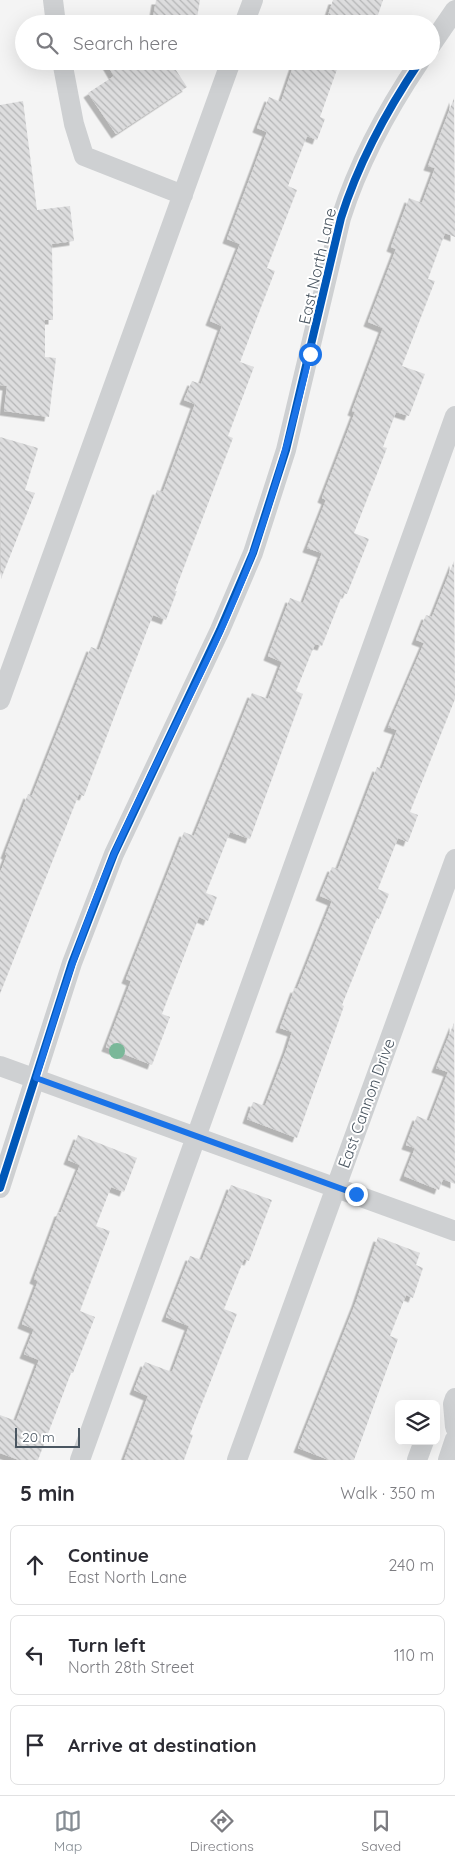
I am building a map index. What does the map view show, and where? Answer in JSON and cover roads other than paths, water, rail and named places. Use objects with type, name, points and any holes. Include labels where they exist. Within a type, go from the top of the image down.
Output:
[{"type":"street","points":[[53,0],[55,15]]},
{"type":"street","points":[[247,15],[253,0]]},
{"type":"street","points":[[440,32],[455,10]]},
{"type":"street","points":[[64,70],[74,124],[84,156],[183,195]]},
{"type":"street","points":[[0,700],[228,70]]},
{"type":"street","name":"East North Lane","points":[[0,1188],[72,963],[114,854],[216,639],[253,554],[286,450],[341,218],[352,184],[382,121],[414,70]]},
{"type":"street","points":[[80,1460],[455,416]]},
{"type":"street","name":"East Cannon Drive","points":[[238,1460],[455,859]]},
{"type":"street","points":[[0,1066],[336,1186],[455,1231]]},
{"type":"street","points":[[440,1416],[454,1401]]},
{"type":"street","points":[[454,1401],[455,1427]]},
{"type":"street","points":[[448,1460],[455,1439]]},
{"type":"street","points":[[417,1460],[423,1445]]}]
